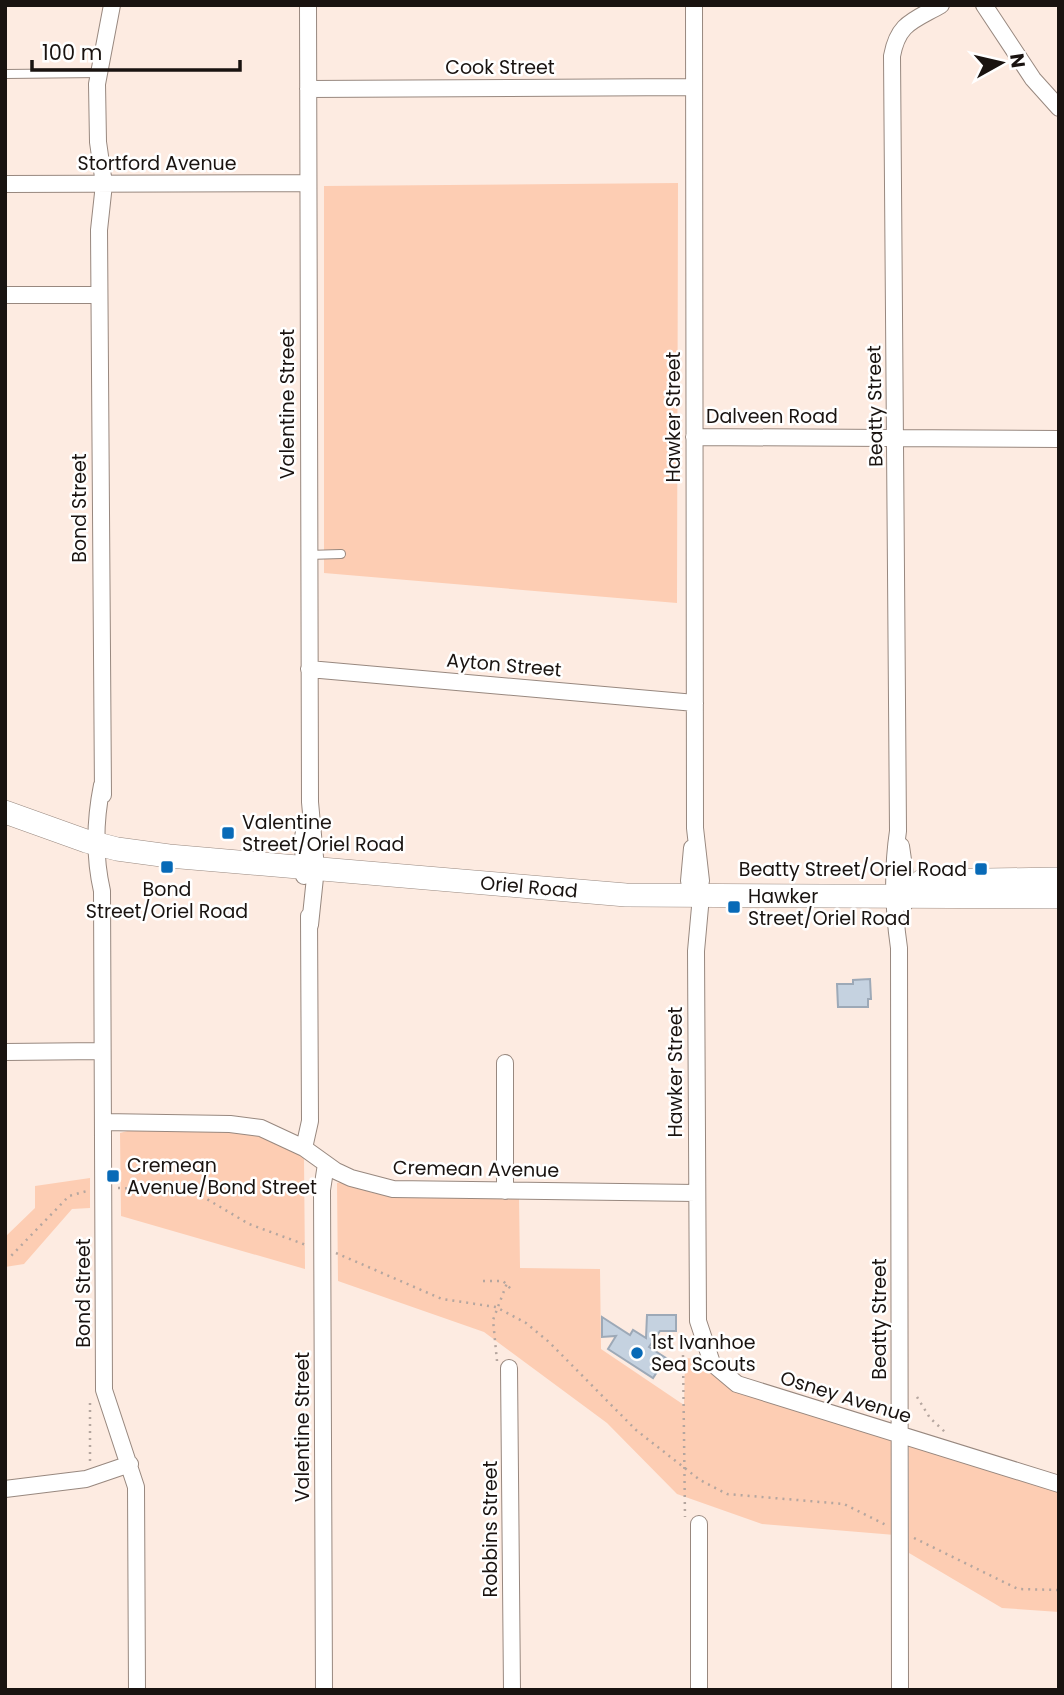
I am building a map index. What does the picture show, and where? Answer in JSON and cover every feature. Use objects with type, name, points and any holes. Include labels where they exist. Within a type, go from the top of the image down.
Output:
[{"type":"main road","name":"Oriel Road","points":[[6,812],[102,838],[164,840],[309,860],[614,879],[695,889],[899,889],[1059,897]]},
{"type":"main road","name":"Oriel Road","points":[[899,889],[1059,879]]},
{"type":"street","name":"Bond Street","points":[[112,5],[97,85],[102,785],[97,815],[102,838],[97,871],[102,891],[103,1122],[110,1189],[104,1390],[136,1487],[138,1690]]},
{"type":"street","name":"Valentine Street","points":[[304,1147],[310,1121],[308,5]]},
{"type":"street","name":"Hawker Street","points":[[694,5],[695,1194]]},
{"type":"street","name":"Beatty Street","points":[[900,1690],[899,889],[892,57],[895,38],[901,31],[941,5]]},
{"type":"street","points":[[984,5],[1033,79],[1059,108]]},
{"type":"street","name":"Cook Street","points":[[308,89],[693,88]]},
{"type":"street","name":"Stortford Avenue","points":[[5,184],[308,183]]},
{"type":"street","points":[[5,295],[99,295]]},
{"type":"street","name":"Dalveen Road","points":[[694,437],[1059,439]]},
{"type":"street","name":"Ayton Street","points":[[309,669],[695,703]]},
{"type":"street","points":[[5,1052],[102,1051]]},
{"type":"street","points":[[505,1063],[505,1191]]},
{"type":"street","name":"Cremean Avenue","points":[[103,1122],[249,1125],[279,1134],[351,1178],[380,1187],[408,1190],[695,1194]]},
{"type":"street","name":"Valentine Street","points":[[324,1690],[322,1190],[327,1164]]},
{"type":"street","name":"Osney Avenue","points":[[695,1194],[698,1321],[712,1363],[737,1384],[1059,1485]]},
{"type":"street","name":"Robbins Street","points":[[503,1366],[512,1690]]},
{"type":"street","points":[[5,1489],[86,1479],[130,1464]]},
{"type":"street","points":[[692,1524],[699,1690]]},
{"type":"lane","points":[[5,74],[100,74]]},
{"type":"lane","points":[[308,555],[341,554]]},
{"type":"path","points":[[5,1257],[10,1257],[69,1196],[81,1191],[163,1190],[200,1195],[249,1224],[336,1253],[442,1299],[497,1307],[526,1323],[549,1342],[636,1430],[686,1470],[727,1494],[844,1504],[1018,1589],[1059,1590]]},
{"type":"path","points":[[483,1281],[497,1279],[507,1283],[512,1290]]},
{"type":"path","points":[[503,1366],[493,1329],[497,1307],[507,1283]]},
{"type":"path","points":[[683,1355],[686,1470],[692,1524]]},
{"type":"path","points":[[917,1397],[930,1418],[944,1432]]},
{"type":"path","points":[[90,1398],[90,1464]]},
{"type":"shaded area","points":[[678,183],[677,603],[324,573],[324,186]]},
{"type":"shaded area","points":[[131,1130],[248,1131],[292,1149],[304,1159],[305,1269],[121,1216],[120,1133]]},
{"type":"shaded area","points":[[90,1178],[90,1208],[72,1209],[24,1264],[5,1267],[5,1237],[35,1208],[35,1186]]},
{"type":"shaded area","points":[[342,1182],[373,1193],[403,1196],[519,1197],[520,1268],[600,1269],[601,1349],[684,1405],[685,1358],[702,1359],[717,1378],[739,1391],[894,1440],[895,1535],[762,1524],[677,1494],[607,1423],[484,1332],[338,1281],[337,1183]]},
{"type":"shaded area","points":[[909,1444],[1059,1490],[1059,1612],[1002,1608],[909,1553]]},
{"type":"building","points":[[870,979],[871,999],[868,999],[868,1007],[838,1007],[837,984],[853,984],[853,980]]},
{"type":"building","name":"1st Ivanhoe Sea Scouts","points":[[647,1315],[676,1315],[676,1331],[660,1331],[649,1347],[666,1358],[653,1378],[608,1349],[616,1336],[602,1337],[602,1317],[630,1335],[633,1330],[646,1338]]},
{"type":"place","name":"Valentine Street/Oriel Road","points":[[228,833]]},
{"type":"place","name":"Bond Street/Oriel Road","points":[[167,867]]},
{"type":"place","name":"Beatty Street/Oriel Road","points":[[981,869]]},
{"type":"place","name":"Hawker Street/Oriel Road","points":[[734,907]]},
{"type":"place","name":"Cremean Avenue/Bond Street","points":[[113,1176]]},
{"type":"place","name":"1st Ivanhoe Sea Scouts","points":[[637,1353]]}]
